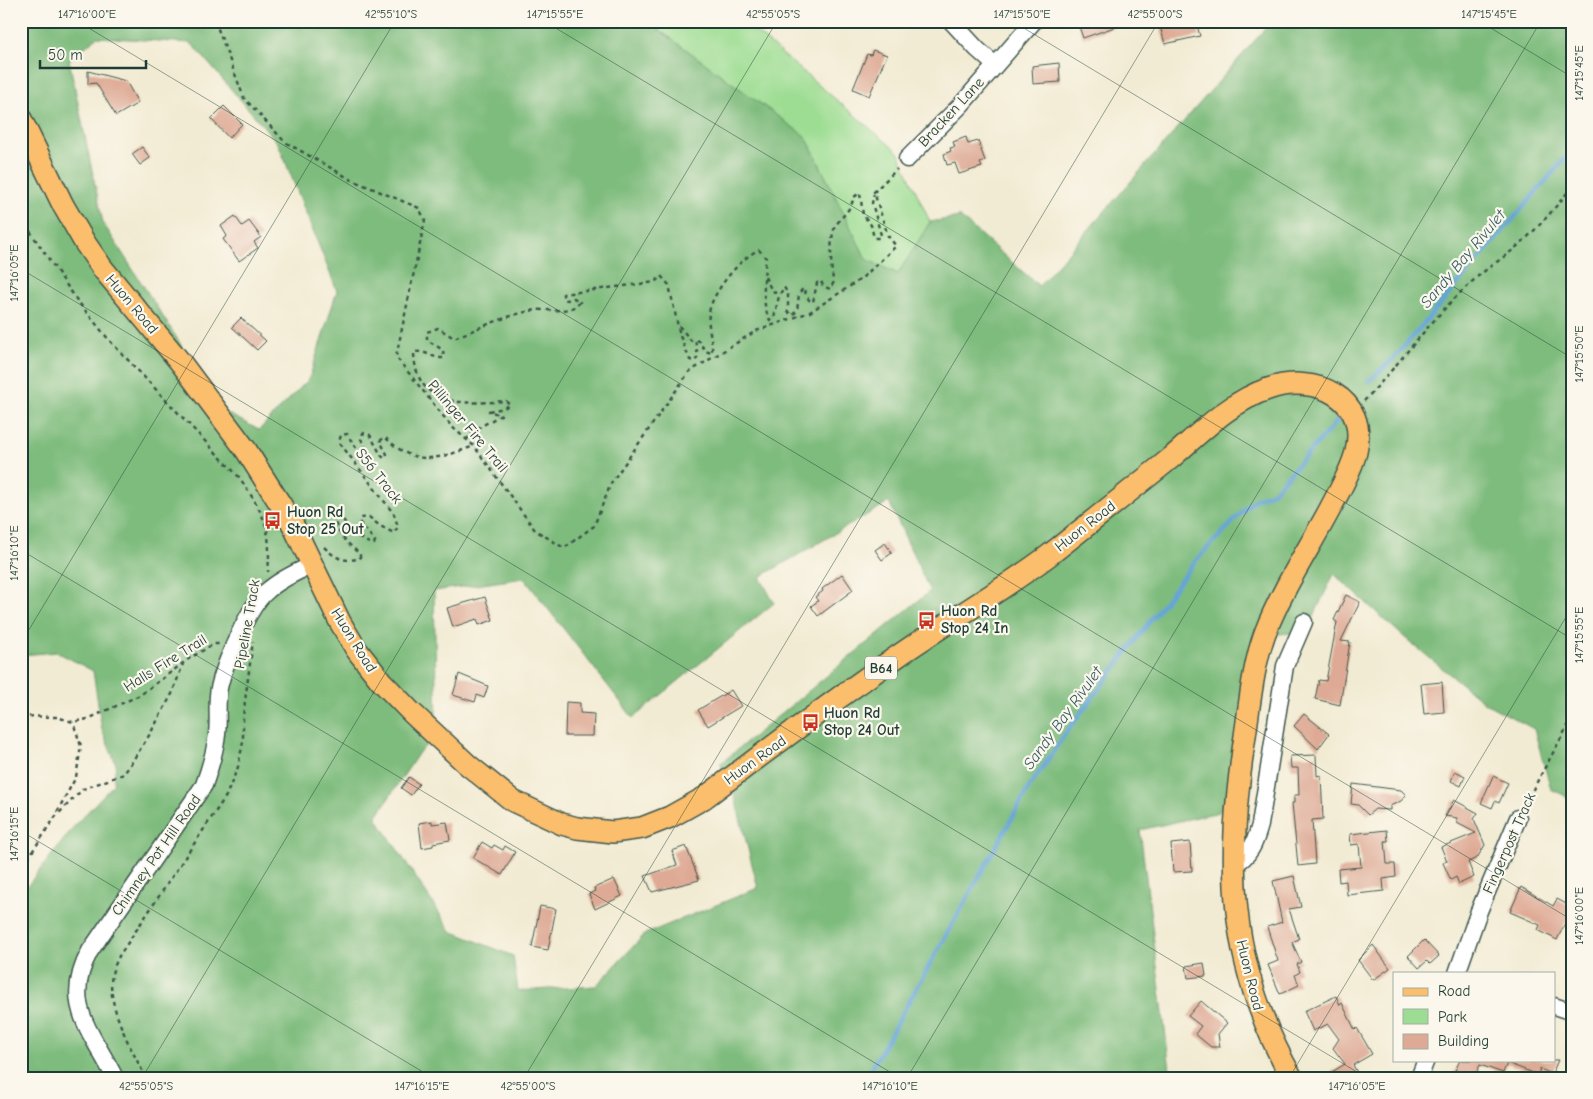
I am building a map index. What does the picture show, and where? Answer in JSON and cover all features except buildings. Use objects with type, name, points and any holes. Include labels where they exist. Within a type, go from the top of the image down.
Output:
[{"type":"main road","name":"Huon Road","points":[[21,119],[63,205],[85,243],[103,269],[181,363],[242,443],[281,502],[340,622],[366,663],[412,713],[491,785],[526,808],[562,824],[595,831],[642,828],[670,817],[704,798],[899,655],[989,598],[1037,564],[1241,402],[1280,385],[1307,384],[1326,388],[1336,395],[1352,413],[1357,440],[1350,468],[1277,607],[1265,635],[1256,665],[1241,766],[1233,864],[1237,917],[1244,961],[1252,992],[1267,1030],[1292,1078]]},
{"type":"street","name":"Bracken Lane","points":[[951,21],[977,50],[995,65]]},
{"type":"street","name":"Bracken Lane","points":[[907,159],[961,105],[1034,21]]},
{"type":"street","name":"Chimney Pot Hill Road","points":[[115,1078],[92,1037],[80,1008],[77,997],[79,974],[90,950],[204,786],[213,756],[217,732],[219,688],[235,644],[255,605],[265,593],[280,582],[312,565]]},
{"type":"street","points":[[1233,864],[1244,860],[1256,841],[1286,666],[1304,622]]},
{"type":"street","name":"Fingerpost Track","points":[[1463,971],[1479,911],[1518,818]]},
{"type":"street","points":[[1556,1007],[1572,1012]]},
{"type":"street","points":[[1419,1078],[1425,1062]]},
{"type":"path","name":"Pillinger Fire Trail","points":[[215,21],[244,98],[285,142],[352,180],[419,208],[425,220],[396,357],[452,427],[474,446],[535,530],[564,548],[594,526],[611,483],[689,372],[756,331],[810,312],[861,279],[896,246],[888,236],[874,192]]},
{"type":"path","points":[[694,344],[695,339],[699,341],[705,351],[712,353],[708,335],[709,311],[729,274],[752,252],[759,250],[766,258],[764,294],[767,316],[770,320],[774,318],[779,296],[784,287],[788,294],[788,312],[792,315],[797,311],[799,294],[803,288],[809,300],[813,302],[817,283],[821,281],[823,286],[830,289],[834,282],[830,274],[834,228],[851,208],[854,197],[860,193],[863,215],[871,225],[874,238],[879,238],[881,235],[872,203],[874,192],[907,159]]},
{"type":"path","points":[[1352,413],[1389,374],[1420,335],[1475,279],[1516,248],[1572,187]]},
{"type":"path","name":"Pipeline Track","points":[[21,218],[76,299],[109,340],[239,477],[257,503],[266,522],[269,538],[265,593]]},
{"type":"path","points":[[764,275],[771,289],[779,296]]},
{"type":"path","points":[[466,440],[476,429],[501,415],[489,412],[504,408],[510,404],[506,401],[463,404],[448,401],[429,391],[414,367],[414,352],[422,350],[438,359],[444,358],[443,350],[427,340],[427,332],[438,328],[454,338],[534,310],[571,309],[580,302],[574,298],[567,300],[563,298],[563,294],[655,282],[662,276],[669,284],[678,324],[690,360],[695,362],[698,357],[694,344],[678,324]]},
{"type":"path","name":"S56 Track","points":[[322,544],[333,556],[344,561],[360,558],[360,554],[348,545],[339,532],[333,515],[334,510],[338,511],[347,528],[369,543],[374,544],[376,541],[359,522],[362,518],[369,516],[380,526],[394,532],[398,527],[394,514],[339,442],[341,435],[346,434],[361,456],[366,455],[367,450],[361,440],[363,433],[370,435],[380,455],[384,458],[387,454],[380,441],[385,437],[402,452],[418,458],[446,456],[474,446]]},
{"type":"path","name":"Pipeline Track","points":[[146,1078],[125,1037],[117,1013],[112,974],[119,956],[226,796],[238,767],[243,742],[243,716],[254,633]]},
{"type":"path","name":"Halls Fire Trail","points":[[21,716],[57,717],[73,722],[88,719],[140,695],[214,644],[235,644]]},
{"type":"path","points":[[56,816],[83,789],[124,774],[150,734],[172,694],[183,664]]},
{"type":"path","name":"Fingerpost Track","points":[[1518,818],[1572,718]]},
{"type":"path","points":[[21,863],[28,858],[56,816],[76,777],[81,746],[73,722]]},
{"type":"green space","points":[[21,21],[647,21],[806,137],[866,259],[898,274],[930,222],[960,217],[1039,286],[1272,21],[1572,21],[1572,799],[1551,789],[1534,729],[1485,703],[1404,637],[1334,574],[1306,632],[1265,635],[1241,766],[1219,812],[1140,830],[1171,1078],[21,1078],[21,894],[76,824],[113,785],[116,764],[102,730],[93,671],[57,652],[21,655]],"holes":[[[97,37],[191,43],[278,143],[337,291],[309,379],[259,430],[217,408],[178,340],[103,223],[69,60]],[[889,502],[930,591],[720,764],[730,778],[758,888],[645,934],[596,986],[518,991],[513,956],[451,931],[376,817],[420,751],[437,736],[434,591],[524,578],[633,718],[774,603],[760,577]]]},
{"type":"green space","points":[[647,21],[743,21],[898,152],[930,222],[898,274],[866,259],[806,137]]},
{"type":"waterway","name":"Sandy Bay Rivulet","points":[[1369,381],[1395,357],[1572,150]]},
{"type":"waterway","name":"Sandy Bay Rivulet","points":[[866,1078],[1030,786],[1068,730],[1196,560],[1254,500],[1273,492],[1339,419]]},
{"type":"place","name":"Huon Rd Stop 25 Out","points":[[273,521]]},
{"type":"place","name":"Huon Rd Stop 24 In","points":[[927,620]]},
{"type":"place","name":"Huon Rd Stop 24 Out","points":[[810,722]]}]
